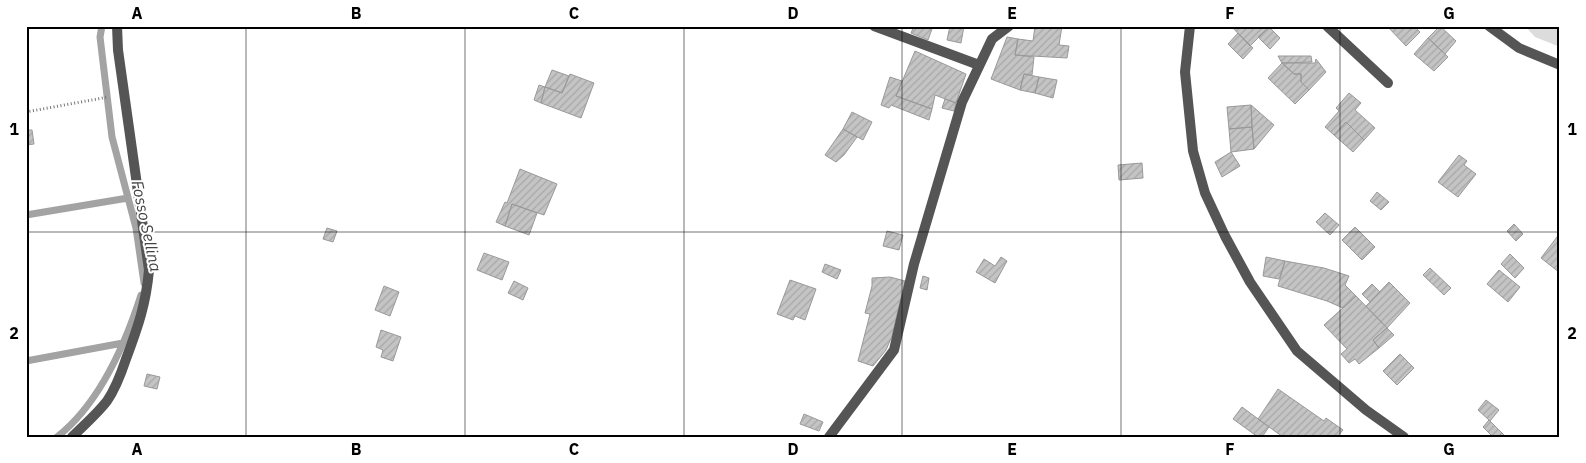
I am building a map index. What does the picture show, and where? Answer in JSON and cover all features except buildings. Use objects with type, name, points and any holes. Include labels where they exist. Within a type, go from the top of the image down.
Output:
[{"type":"street","points":[[72,437],[96,414],[116,386],[139,323],[149,270],[118,50],[117,26]]},
{"type":"street","points":[[874,26],[979,65]]},
{"type":"street","points":[[829,437],[894,350],[914,264],[959,111],[992,39],[1009,26]]},
{"type":"street","points":[[1190,26],[1185,72],[1193,151],[1205,193],[1225,236],[1250,282],[1296,351],[1366,410],[1404,437]]},
{"type":"street","points":[[1327,26],[1388,83]]},
{"type":"street","points":[[1489,26],[1519,48],[1560,65]]},
{"type":"path","points":[[26,112],[124,95]]},
{"type":"shaded area","points":[[1525,26],[1560,26],[1560,47],[1535,37]]},
{"type":"waterway","name":"Fosso Sellina","points":[[102,26],[100,37],[112,137],[136,228],[144,283]]},
{"type":"waterway","points":[[26,215],[128,198]]},
{"type":"waterway","name":"Fosso Sellina","points":[[57,437],[86,408],[98,391],[127,334],[141,295]]},
{"type":"waterway","points":[[26,361],[123,343]]}]
